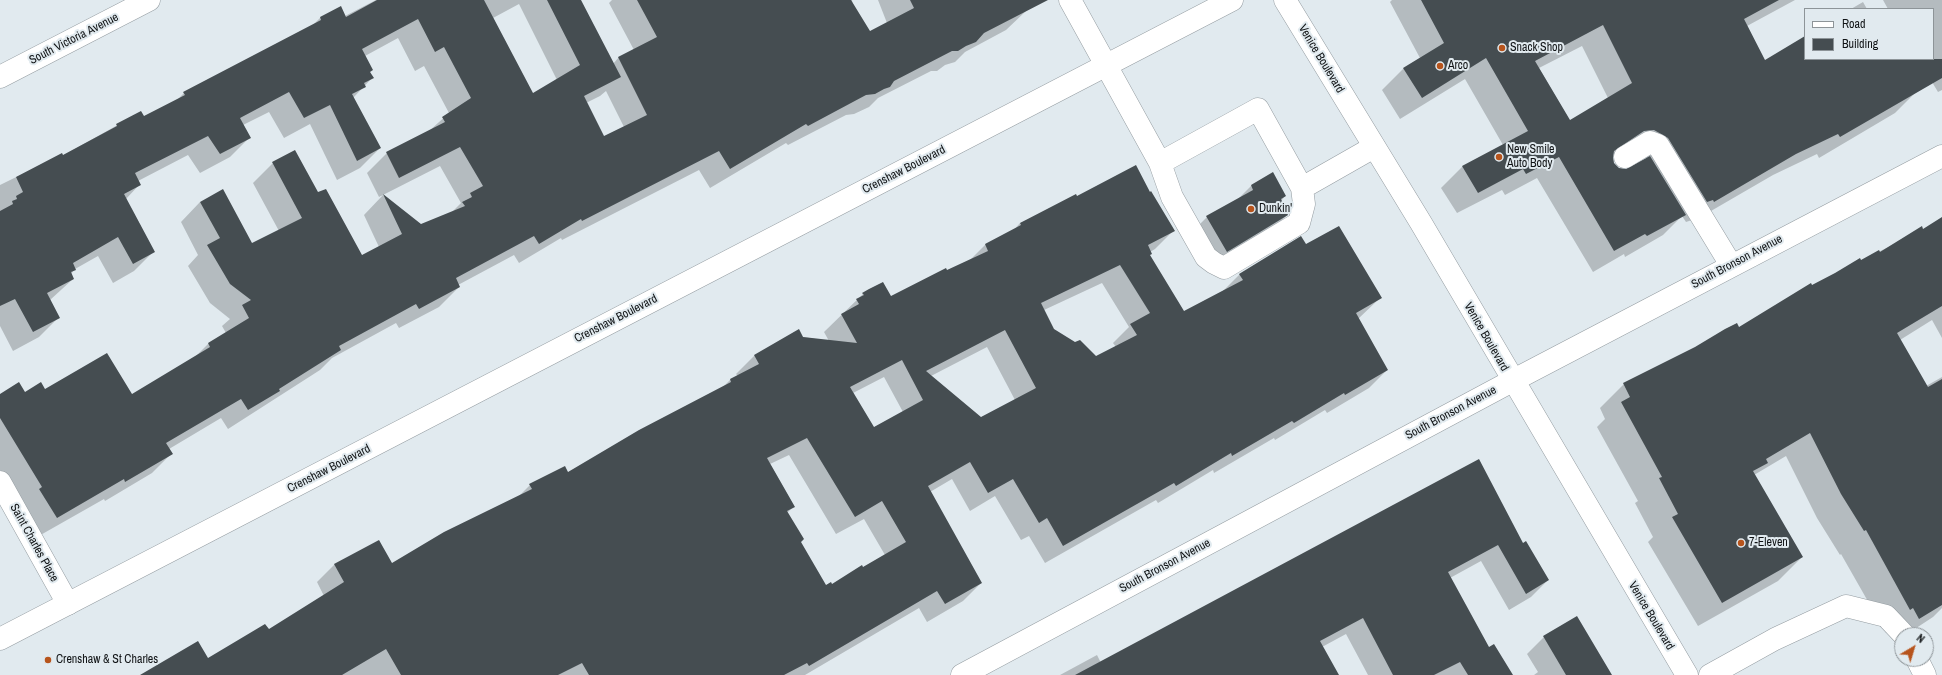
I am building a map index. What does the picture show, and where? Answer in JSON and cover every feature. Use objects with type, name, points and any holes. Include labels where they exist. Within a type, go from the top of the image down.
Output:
[{"type":"main road","name":"South Victoria Avenue","points":[[0,77],[149,0]]},
{"type":"main road","points":[[1070,0],[1160,163],[1172,196],[1206,257],[1224,268],[1299,223],[1304,204],[1302,188],[1258,109],[1160,163]]},
{"type":"main road","name":"Crenshaw Boulevard","points":[[0,639],[1232,0]]},
{"type":"main road","name":"Venice Boulevard","points":[[1285,0],[1374,147],[1687,675]]},
{"type":"main road","points":[[1625,157],[1650,142],[1658,145],[1731,265]]},
{"type":"main road","points":[[1302,188],[1374,147]]},
{"type":"main road","name":"South Bronson Avenue","points":[[971,673],[1512,381],[1731,265],[1942,156]]},
{"type":"main road","name":"Saint Charles Place","points":[[0,482],[68,604]]},
{"type":"main road","points":[[1710,675],[1775,639],[1846,606],[1886,616],[1898,627]]},
{"type":"main road","points":[[1928,675],[1942,667]]},
{"type":"building","points":[[377,0],[484,0],[533,93],[580,65],[547,0],[581,0],[621,77],[584,96],[604,136],[647,115],[618,57],[657,37],[637,0],[851,0],[870,31],[914,8],[910,0],[1048,0],[984,33],[976,42],[958,51],[952,51],[894,81],[890,87],[875,94],[866,95],[808,126],[806,124],[730,169],[719,151],[582,221],[581,219],[539,244],[534,236],[456,278],[460,287],[419,309],[416,304],[339,346],[341,350],[279,389],[280,391],[248,410],[241,399],[166,443],[173,454],[125,482],[124,479],[57,518],[39,489],[42,487],[0,418],[0,394],[19,382],[25,392],[41,382],[45,389],[107,353],[132,394],[210,347],[208,343],[249,318],[242,305],[251,300],[230,284],[207,245],[220,238],[200,202],[223,189],[252,243],[302,218],[272,162],[295,150],[318,192],[326,189],[362,255],[402,234],[383,194],[421,224],[465,206],[462,202],[472,197],[470,193],[483,186],[460,147],[399,178],[386,152],[445,122],[442,117],[471,98],[444,47],[435,52],[418,19],[362,49],[373,70],[370,72],[374,78],[364,83],[366,87],[352,94],[381,148],[357,161],[330,105],[304,118],[289,92],[240,118],[251,138],[220,154],[208,136],[135,173],[141,185],[124,194],[155,252],[133,264],[118,237],[73,263],[76,270],[71,272],[74,279],[47,293],[60,318],[33,332],[15,299],[0,306],[0,211],[13,204],[12,201],[17,199],[16,196],[23,192],[16,177],[62,153],[63,155],[117,126],[116,124],[141,111],[144,116],[185,95],[183,92],[321,20],[320,17],[341,6],[346,17]]},
{"type":"building","points":[[1421,0],[1779,0],[1744,19],[1765,60],[1804,37],[1804,60],[1942,59],[1942,78],[1840,137],[1838,134],[1796,154],[1714,202],[1713,200],[1707,202],[1668,138],[1654,130],[1644,131],[1614,151],[1614,163],[1619,168],[1626,169],[1650,156],[1686,215],[1647,236],[1645,234],[1614,251],[1559,157],[1526,174],[1523,169],[1478,193],[1462,166],[1528,131],[1486,58],[1422,98],[1403,68],[1444,43]],"holes":[[[1603,25],[1632,83],[1570,120],[1535,61]]]},
{"type":"building","points":[[1136,165],[1150,192],[1151,191],[1175,231],[1148,245],[1152,254],[1150,255],[1184,311],[1243,280],[1239,274],[1301,236],[1306,244],[1339,226],[1382,298],[1356,313],[1388,370],[1345,395],[1344,393],[1294,423],[1292,421],[1232,456],[1231,453],[1176,486],[1174,483],[1063,546],[1047,518],[1039,523],[1013,479],[988,493],[970,462],[928,486],[982,583],[945,604],[937,591],[809,666],[807,663],[784,675],[589,675],[582,663],[558,675],[401,675],[386,649],[342,675],[140,675],[198,641],[208,658],[265,624],[269,629],[344,582],[334,564],[379,540],[392,563],[444,532],[532,489],[529,484],[565,466],[568,472],[639,430],[731,382],[730,379],[759,364],[754,355],[799,329],[803,337],[857,343],[841,314],[859,304],[856,299],[864,295],[862,293],[883,282],[891,296],[946,268],[947,270],[988,251],[985,244],[1021,225],[1020,223],[1076,194],[1077,196]],"holes":[[[1120,265],[1150,313],[1130,324],[1137,335],[1096,356],[1080,340],[1075,342],[1054,329],[1041,303]],[[1005,330],[1036,388],[981,417],[926,371]],[[902,360],[923,400],[874,427],[850,387]],[[807,438],[855,517],[882,501],[906,542],[863,567],[862,565],[832,584],[831,582],[826,585],[801,542],[804,539],[787,511],[795,507],[767,458]]]},
{"type":"building","points":[[1273,172],[1286,196],[1281,199],[1288,215],[1227,252],[1206,216],[1253,190],[1251,185]]},
{"type":"building","points":[[1942,217],[1942,306],[1897,333],[1928,387],[1942,379],[1942,605],[1919,619],[1913,608],[1910,610],[1866,530],[1864,531],[1841,494],[1810,433],[1766,459],[1768,463],[1753,471],[1803,557],[1722,603],[1672,517],[1678,514],[1659,478],[1662,477],[1621,402],[1630,397],[1623,383],[1695,347],[1737,323],[1739,327],[1811,283],[1812,285],[1860,258],[1861,260],[1879,250],[1880,252],[1922,226],[1923,229]]},
{"type":"building","points":[[1479,459],[1523,543],[1526,541],[1549,580],[1526,594],[1498,545],[1448,572],[1489,647],[1494,644],[1513,675],[1468,675],[1460,662],[1434,675],[1393,675],[1363,618],[1320,641],[1339,675],[1075,675]]},
{"type":"building","points":[[1577,616],[1612,675],[1566,675],[1543,636]]},
{"type":"place","name":"Snack Shop","points":[[1502,48]]},
{"type":"place","name":"Arco","points":[[1440,66]]},
{"type":"place","name":"New Smile Auto Body","points":[[1499,157]]},
{"type":"place","name":"Dunkin'","points":[[1251,209]]},
{"type":"place","name":"7-Eleven","points":[[1741,543]]},
{"type":"place","name":"Crenshaw & St Charles","points":[[48,660]]}]
